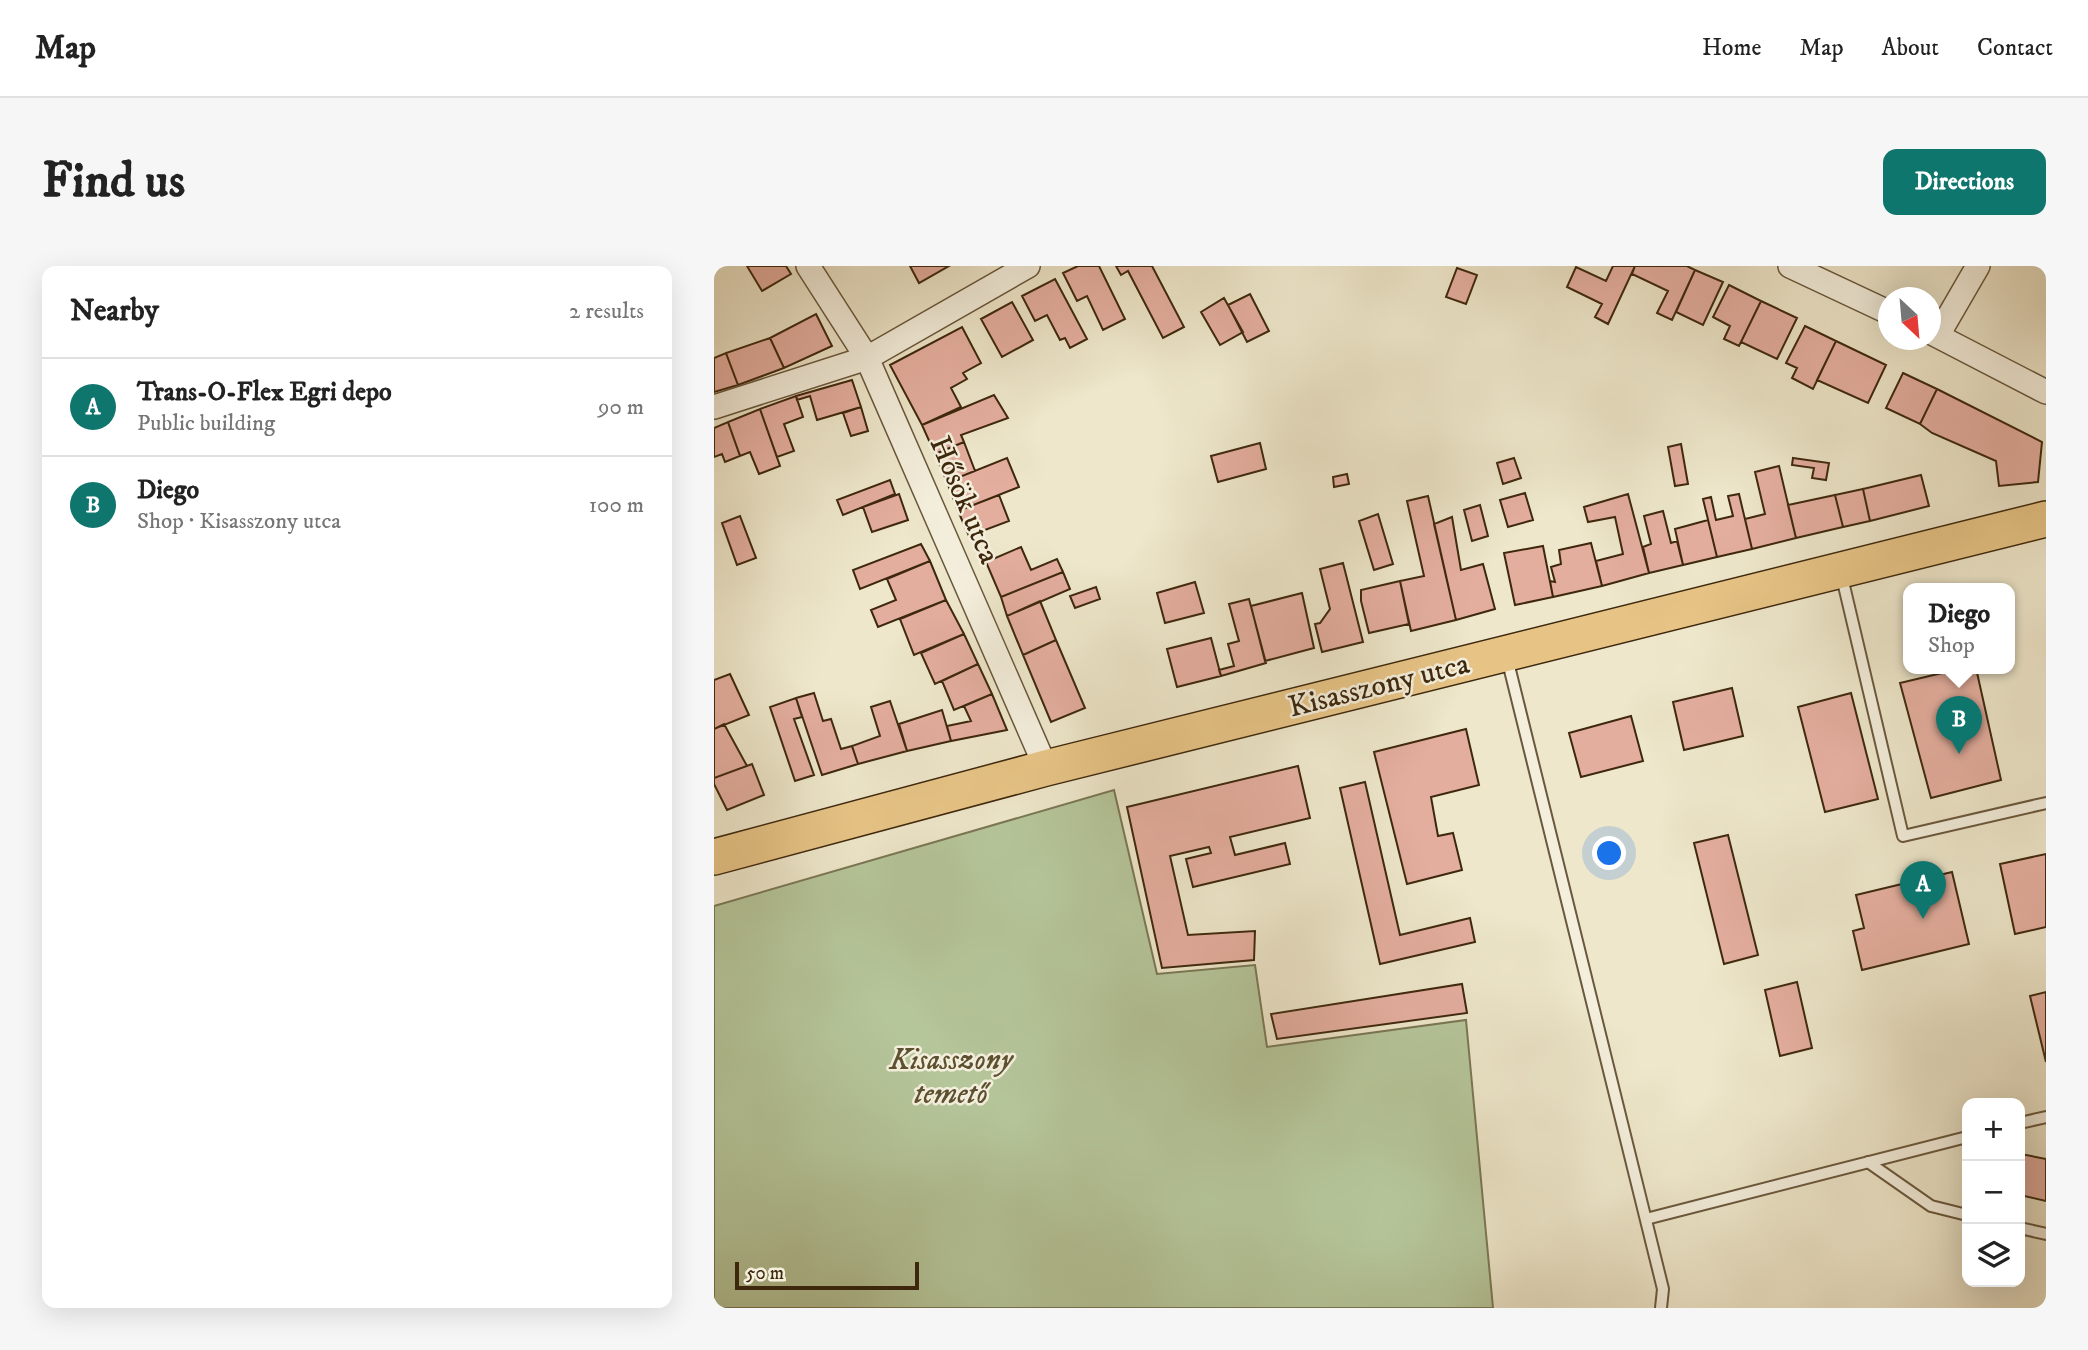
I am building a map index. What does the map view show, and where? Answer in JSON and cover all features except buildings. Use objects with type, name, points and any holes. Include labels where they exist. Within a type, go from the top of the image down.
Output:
[{"type":"main road","name":"Kisasszony utca","points":[[714,857],[1046,768],[2046,519]]},
{"type":"street","name":"Hősök utca","points":[[808,266],[867,358],[1046,768]]},
{"type":"street","points":[[714,407],[867,358],[1027,266]]},
{"type":"street","points":[[1790,266],[1878,307]]},
{"type":"street","points":[[1941,323],[1979,266]]},
{"type":"street","points":[[1941,338],[2042,393]]},
{"type":"lane","points":[[1841,570],[1903,836],[2046,803]]},
{"type":"lane","points":[[1506,654],[1663,1289],[1661,1308]]},
{"type":"lane","points":[[2025,1122],[2046,1117]]},
{"type":"lane","points":[[1646,1219],[1962,1138]]},
{"type":"lane","points":[[1868,1162],[1931,1206],[1962,1214]]},
{"type":"lane","points":[[2025,1229],[2046,1234]]},
{"type":"green space","name":"Kisasszony temető","points":[[1114,790],[1157,974],[1255,965],[1267,1047],[1466,1020],[1493,1308],[714,1308],[714,906]]},
{"type":"place","name":"Diego","points":[[1959,754]]},
{"type":"place","name":"Trans-O-Flex Egri depo","points":[[1923,919]]}]
